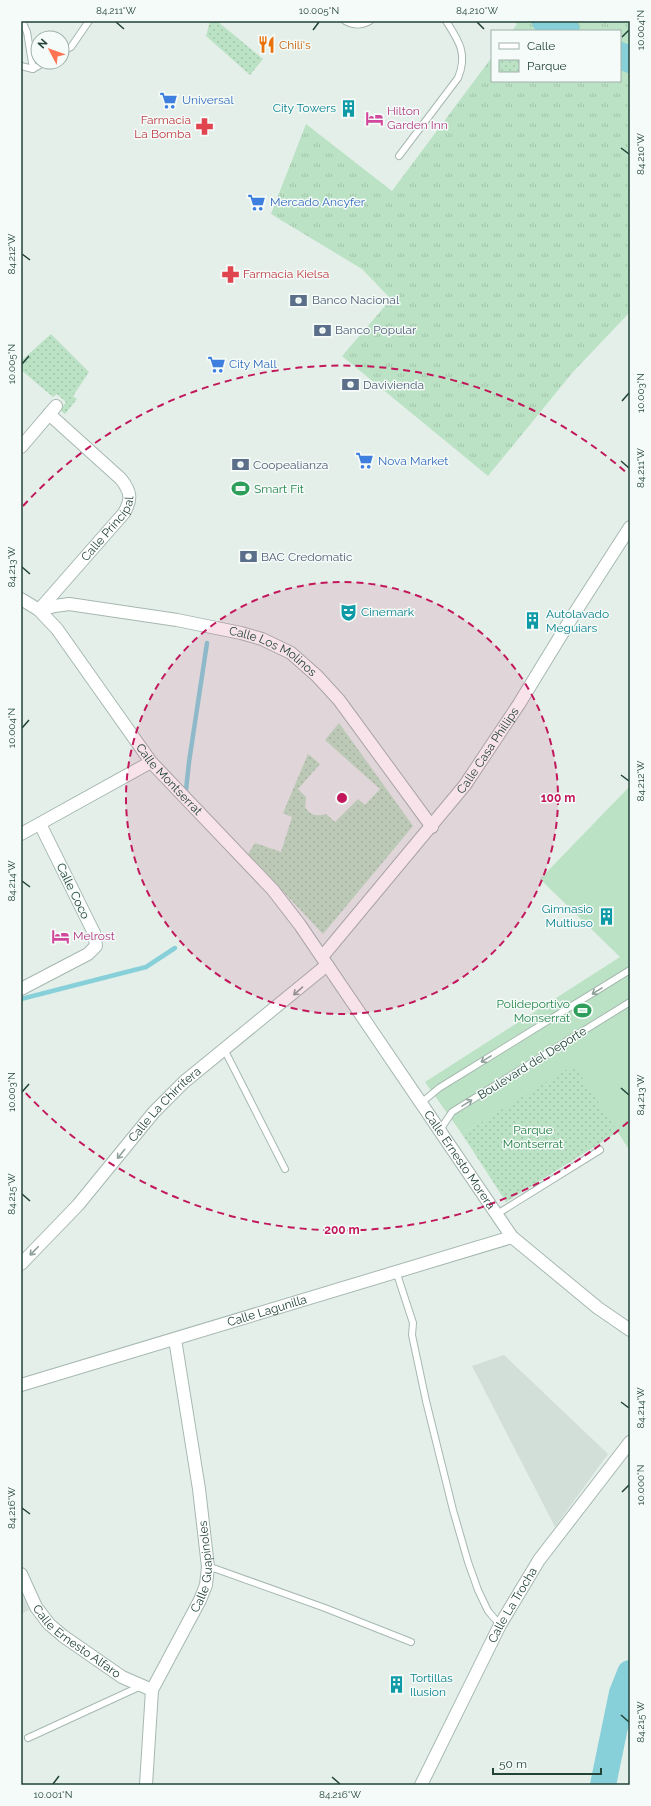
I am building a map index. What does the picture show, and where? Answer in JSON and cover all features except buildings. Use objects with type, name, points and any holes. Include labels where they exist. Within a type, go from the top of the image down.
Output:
[{"type":"street","name":"Calle Principal","points":[[21,447],[53,410],[121,479],[129,493],[129,504],[124,513],[39,610]]},
{"type":"street","name":"Calle Casa Phillips","points":[[325,961],[456,798],[482,760],[630,527]]},
{"type":"street","name":"Calle Montserrat","points":[[21,599],[39,610],[57,629],[151,762],[273,890],[325,961]]},
{"type":"street","name":"Calle Los Molinos","points":[[39,610],[69,604],[177,620],[241,633],[278,645],[302,662],[339,700],[432,827]]},
{"type":"street","points":[[21,833],[40,824],[151,762]]},
{"type":"street","name":"Calle Coco","points":[[21,989],[88,954],[96,946],[94,933],[40,824]]},
{"type":"street","name":"Calle La Chirritera","points":[[21,1264],[83,1199],[167,1098],[224,1049],[292,996],[325,961]]},
{"type":"street","name":"Calle Ernesto Morera","points":[[325,961],[512,1237],[598,1308],[630,1330]]},
{"type":"street","name":"Calle Lagunilla","points":[[21,1385],[512,1237]]},
{"type":"street","name":"Calle Guapinoles","points":[[146,1785],[147,1688],[200,1600],[206,1584],[208,1567],[199,1489],[175,1338]]},
{"type":"street","name":"Calle La Trocha","points":[[421,1785],[500,1625],[539,1560],[630,1442]]},
{"type":"street","name":"Calle Ernesto Alfaro","points":[[21,1574],[36,1607],[49,1624],[63,1636],[122,1677],[147,1688]]},
{"type":"lane","points":[[22,21],[27,32],[30,50]]},
{"type":"lane","points":[[70,48],[89,21]]},
{"type":"lane","points":[[345,21],[354,25],[364,24],[370,21]]},
{"type":"lane","points":[[399,156],[458,78],[461,70],[463,59],[461,46],[446,21]]},
{"type":"lane","points":[[421,1103],[439,1088],[630,970]]},
{"type":"lane","name":"Boulevard del Deporte","points":[[440,1130],[452,1112],[630,1002]]},
{"type":"lane","points":[[224,1049],[285,1169]]},
{"type":"lane","points":[[497,1214],[600,1150]]},
{"type":"lane","points":[[396,1271],[413,1323],[412,1335],[428,1408],[449,1494],[468,1562],[478,1590],[488,1611],[500,1625]]},
{"type":"lane","points":[[208,1567],[325,1608],[411,1642]]},
{"type":"lane","points":[[28,1738],[147,1688]]},
{"type":"shaded area","points":[[504,1355],[608,1454],[555,1527],[472,1366]]},
{"type":"shaded area","points":[[21,1593],[29,1610],[21,1614]]},
{"type":"green space","points":[[210,21],[217,21],[263,59],[250,75],[206,36]]},
{"type":"green space","points":[[514,21],[630,21],[630,312],[573,372],[488,476],[342,356],[391,299],[362,269],[271,214],[306,124],[392,191],[491,58],[491,82],[621,82],[621,30],[513,30],[517,24]]},
{"type":"green space","points":[[525,21],[582,21],[604,30],[543,30]]},
{"type":"green space","points":[[630,29],[630,85],[621,78],[621,30],[618,30]]},
{"type":"green space","points":[[51,334],[89,372],[73,396],[77,399],[65,414],[60,410],[66,402],[57,394],[53,397],[21,370],[21,361]]},
{"type":"green space","points":[[339,723],[413,826],[323,934],[248,854],[255,843],[281,852],[292,817],[283,813],[308,754],[320,764],[298,789],[306,797],[305,807],[311,814],[326,814],[335,822],[358,799],[365,805],[380,789],[325,740]]},
{"type":"green space","name":"Polideportivo Monserrat","points":[[630,786],[630,1151],[574,1065],[462,1134],[425,1082],[620,957],[540,879]]},
{"type":"green space","name":"Parque Montserrat","points":[[574,1064],[618,1132],[506,1202],[462,1134]]},
{"type":"waterway","points":[[545,21],[565,30]]},
{"type":"waterway","points":[[621,56],[630,60]]},
{"type":"waterway","points":[[186,790],[207,643]]},
{"type":"waterway","points":[[21,999],[146,967],[175,948]]},
{"type":"waterway","points":[[603,1785],[622,1693],[630,1673]]},
{"type":"place","name":"Chili's","points":[[266,45]]},
{"type":"place","name":"Universal","points":[[169,100]]},
{"type":"place","name":"City Towers","points":[[349,108]]},
{"type":"place","name":"Hilton Garden Inn","points":[[374,118]]},
{"type":"place","name":"Farmacia La Bomba","points":[[204,127]]},
{"type":"place","name":"Mercado Ancyfer","points":[[257,202]]},
{"type":"place","name":"Farmacia Kielsa","points":[[230,274]]},
{"type":"place","name":"Banco Nacional","points":[[299,300]]},
{"type":"place","name":"Banco Popular","points":[[322,330]]},
{"type":"place","name":"City Mall","points":[[216,364]]},
{"type":"place","name":"Davivienda","points":[[350,385]]},
{"type":"place","name":"Nova Market","points":[[365,461]]},
{"type":"place","name":"Coopealianza","points":[[240,465]]},
{"type":"place","name":"Smart Fit","points":[[241,489]]},
{"type":"place","name":"BAC Credomatic","points":[[248,557]]},
{"type":"place","name":"Cinemark","points":[[348,612]]},
{"type":"place","name":"Autolavado Meguiars","points":[[533,621]]},
{"type":"place","name":"Gimnasio Multiuso","points":[[606,916]]},
{"type":"place","name":"Melrost","points":[[60,936]]},
{"type":"place","name":"Polideportivo Monserrat","points":[[583,1011]]},
{"type":"place","name":"Tortillas Ilusion","points":[[397,1685]]}]
